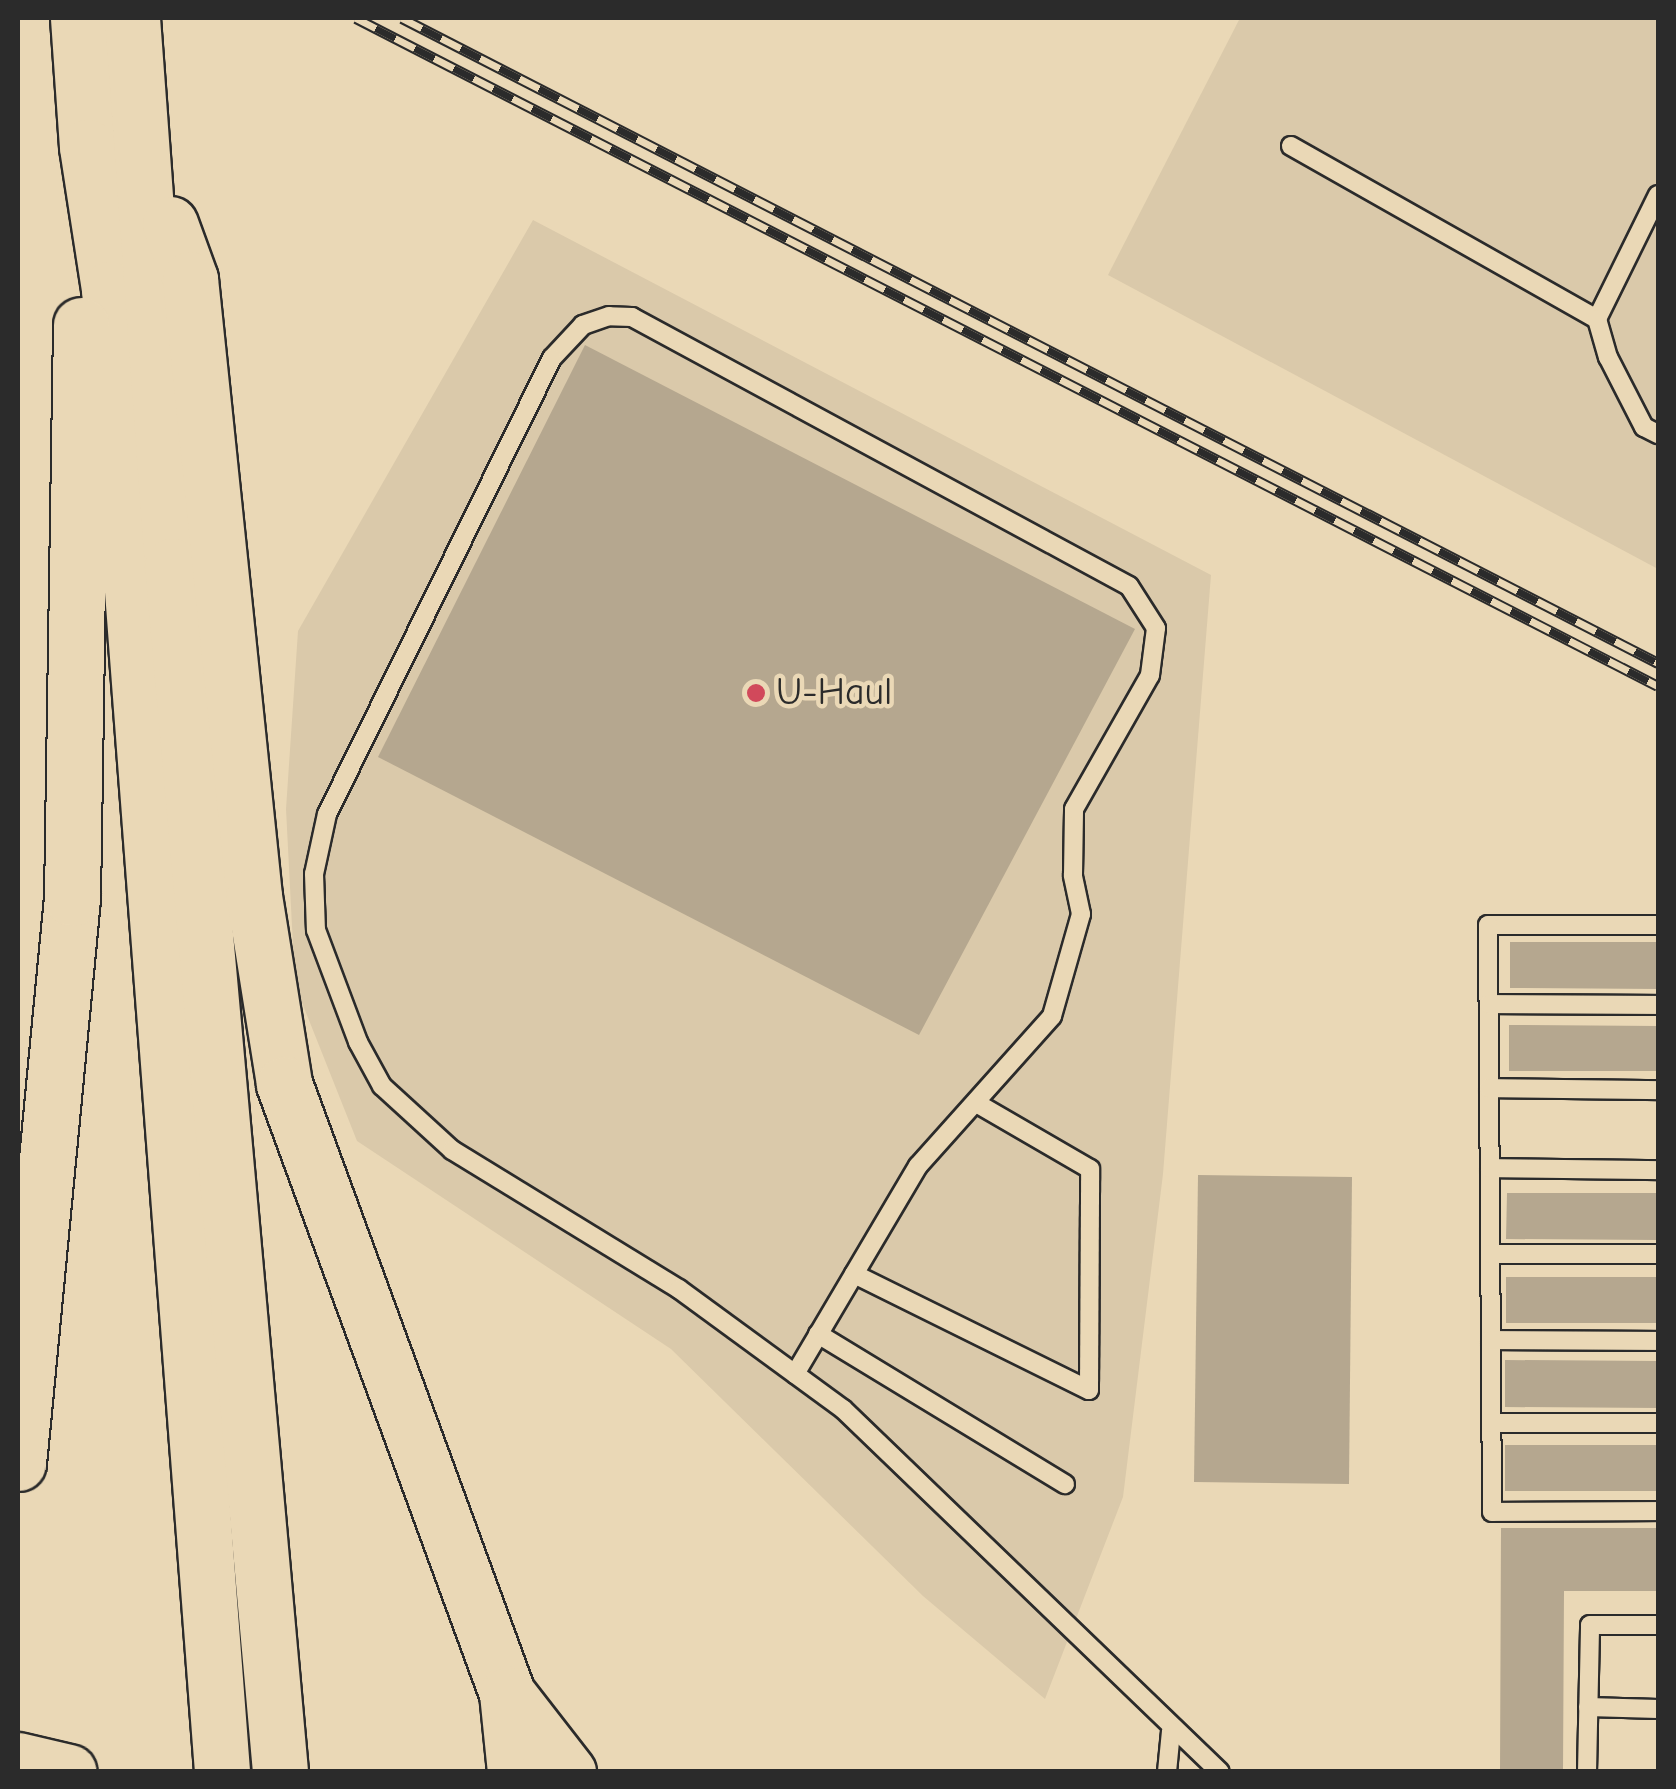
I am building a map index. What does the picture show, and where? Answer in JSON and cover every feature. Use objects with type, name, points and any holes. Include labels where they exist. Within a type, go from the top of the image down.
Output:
[{"type":"main road","points":[[78,18],[87,147],[109,289],[222,1772]]},
{"type":"main road","points":[[132,18],[172,566],[280,1772]]},
{"type":"main road","points":[[142,144],[190,279],[254,896],[284,1084],[506,1693],[515,1772]]},
{"type":"main road","points":[[18,1463],[72,898],[74,521],[87,147]]},
{"type":"main road","points":[[506,1693],[568,1772]]},
{"type":"main road","points":[[18,1760],[70,1772]]},
{"type":"lane","points":[[1291,146],[1597,318]]},
{"type":"lane","points":[[1658,196],[1597,318],[1608,357],[1644,428],[1658,434]]},
{"type":"lane","points":[[795,1374],[918,1166],[1052,1016],[1081,914],[1073,875],[1074,809],[1150,675],[1157,649],[1151,613],[1129,586],[632,317],[583,325],[552,358],[470,533],[356,744],[318,844],[316,930],[358,1042],[382,1086],[415,1122],[497,1183],[679,1289],[795,1374],[843,1409],[968,1524],[1171,1731],[1220,1772]]},
{"type":"lane","points":[[1658,925],[1488,925],[1492,1512],[1658,1511]]},
{"type":"lane","points":[[1489,1004],[1658,1005]]},
{"type":"lane","points":[[1489,1088],[1658,1090]]},
{"type":"lane","points":[[854,1274],[1089,1390],[1090,1169],[976,1103]]},
{"type":"lane","points":[[1490,1168],[1658,1170]]},
{"type":"lane","points":[[1490,1254],[1658,1254]]},
{"type":"lane","points":[[818,1334],[1065,1484]]},
{"type":"lane","points":[[1491,1340],[1658,1341]]},
{"type":"lane","points":[[1491,1423],[1658,1424]]},
{"type":"lane","points":[[1587,1772],[1590,1625],[1658,1625]]},
{"type":"lane","points":[[1588,1707],[1658,1709]]},
{"type":"lane","points":[[1167,1772],[1171,1731]]},
{"type":"shaded area","points":[[1240,18],[1658,18],[1658,569],[1108,275]]},
{"type":"shaded area","points":[[533,220],[1211,575],[1163,1174],[1123,1497],[1045,1699],[923,1596],[671,1349],[357,1141],[295,985],[286,809],[298,631]]},
{"type":"building","name":"U-Haul","points":[[585,345],[1135,629],[919,1035],[378,757]]},
{"type":"building","points":[[1510,942],[1658,942],[1658,989],[1510,988]]},
{"type":"building","points":[[1509,1025],[1658,1026],[1658,1071],[1509,1071]]},
{"type":"building","points":[[1198,1175],[1352,1177],[1349,1484],[1194,1482]]},
{"type":"building","points":[[1507,1193],[1658,1193],[1658,1240],[1506,1239]]},
{"type":"building","points":[[1506,1277],[1658,1277],[1658,1323],[1506,1323]]},
{"type":"building","points":[[1505,1360],[1658,1361],[1658,1408],[1505,1407]]},
{"type":"building","points":[[1505,1445],[1658,1445],[1658,1491],[1505,1491]]},
{"type":"building","points":[[1501,1528],[1658,1528],[1658,1591],[1564,1591],[1563,1772],[1500,1772]]},
{"type":"railway","points":[[356,18],[1658,686]]},
{"type":"railway","points":[[402,18],[1658,663]]},
{"type":"place","name":"U-Haul","points":[[756,693]]}]
